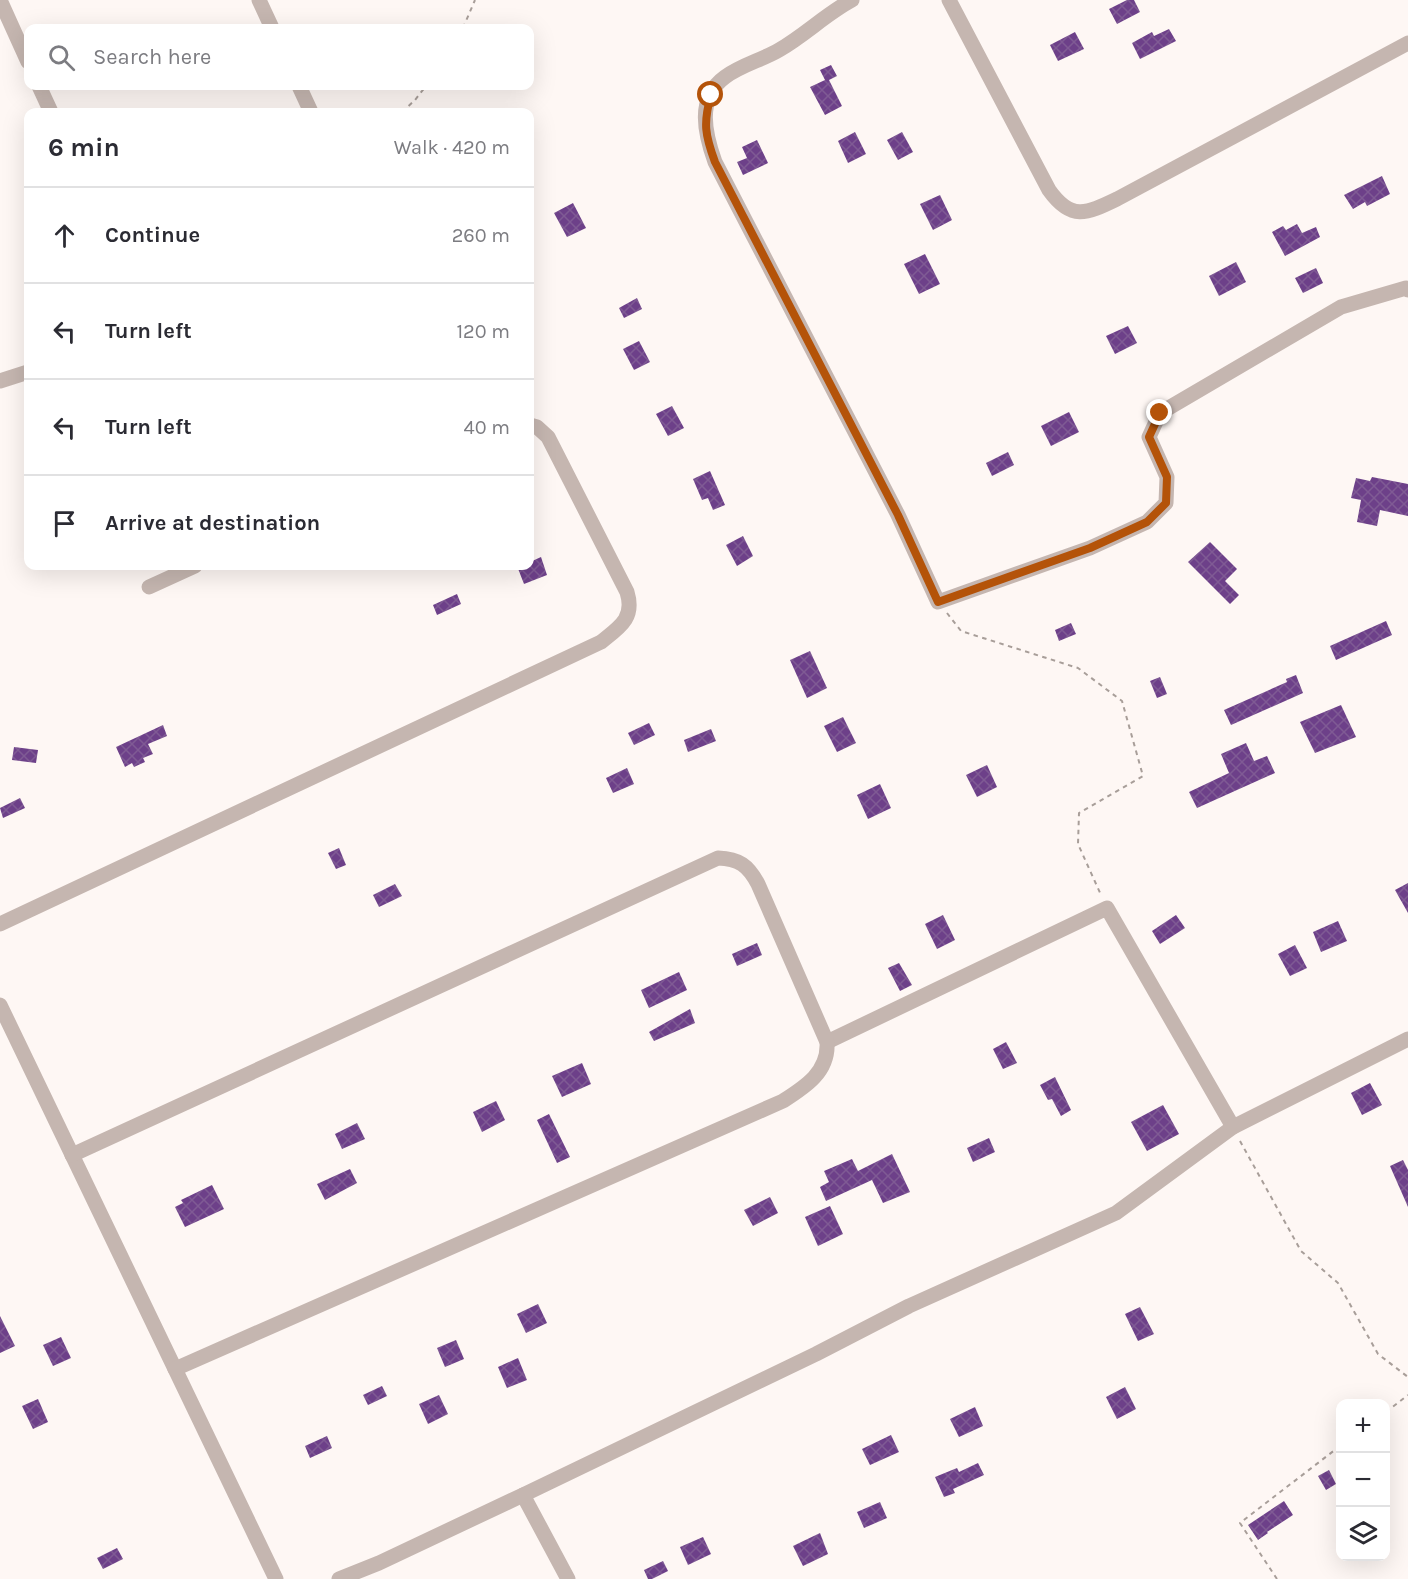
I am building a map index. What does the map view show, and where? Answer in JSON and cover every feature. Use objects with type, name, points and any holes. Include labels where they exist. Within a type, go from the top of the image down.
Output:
[{"type":"street","points":[[0,0],[24,53]]},
{"type":"street","points":[[259,0],[271,24]]},
{"type":"street","points":[[852,0],[778,51],[726,76],[711,95],[705,116],[705,130],[715,162],[893,505],[938,602],[1090,548],[1147,522],[1166,503],[1167,477],[1149,437],[1160,413],[1341,307],[1406,288],[1408,290]]},
{"type":"street","points":[[949,0],[1049,190],[1058,203],[1070,211],[1083,213],[1117,199],[1408,43]]},
{"type":"street","points":[[41,90],[49,108]]},
{"type":"street","points":[[301,90],[309,108]]},
{"type":"street","points":[[0,381],[24,373]]},
{"type":"street","points":[[0,924],[601,642],[616,630],[628,616],[631,605],[627,592],[548,437],[534,426]]},
{"type":"street","points":[[149,587],[186,570]]},
{"type":"street","points":[[72,1155],[718,858],[732,858],[744,864],[752,872],[827,1042],[828,1053],[824,1067],[805,1087],[783,1101],[175,1369]]},
{"type":"street","points":[[827,1042],[1107,908],[1233,1128]]},
{"type":"street","points":[[0,1005],[276,1579]]},
{"type":"street","points":[[339,1579],[379,1563],[523,1495],[816,1354],[909,1306],[1116,1213],[1233,1128],[1408,1039]]},
{"type":"street","points":[[523,1495],[568,1579]]},
{"type":"path","points":[[465,24],[475,0]]},
{"type":"path","points":[[406,108],[423,90]]},
{"type":"path","points":[[938,602],[961,631],[1078,668],[1122,701],[1143,776],[1079,813],[1078,844],[1107,908]]},
{"type":"path","points":[[1233,1128],[1301,1251],[1338,1283],[1378,1354],[1408,1377]]},
{"type":"path","points":[[1390,1409],[1408,1395]]},
{"type":"path","points":[[1277,1579],[1240,1523],[1336,1450]]},
{"type":"building","points":[[1127,0],[1134,0],[1140,12],[1117,24],[1109,9]]},
{"type":"building","points":[[1169,29],[1176,41],[1140,59],[1132,43],[1152,32],[1154,36]]},
{"type":"building","points":[[1075,32],[1084,49],[1058,61],[1050,45]]},
{"type":"building","points":[[831,65],[837,76],[829,80],[842,106],[825,115],[810,87],[825,80],[820,70]]},
{"type":"building","points":[[855,132],[866,154],[848,163],[838,141]]},
{"type":"building","points":[[902,132],[913,152],[898,160],[887,140]]},
{"type":"building","points":[[757,140],[768,163],[743,175],[737,162],[747,158],[742,147]]},
{"type":"building","points":[[1382,176],[1390,194],[1367,206],[1365,202],[1353,209],[1344,195]]},
{"type":"building","points":[[940,195],[952,220],[933,230],[920,204]]},
{"type":"building","points":[[573,203],[586,228],[567,237],[554,213]]},
{"type":"building","points":[[1297,224],[1302,233],[1316,227],[1320,237],[1285,256],[1272,232],[1283,226],[1286,230]]},
{"type":"building","points":[[925,254],[940,284],[919,294],[904,264]]},
{"type":"building","points":[[1236,262],[1246,282],[1219,296],[1209,276]]},
{"type":"building","points":[[1316,268],[1323,283],[1303,293],[1295,278]]},
{"type":"building","points":[[637,298],[642,309],[624,318],[619,308]]},
{"type":"building","points":[[1128,326],[1137,343],[1115,354],[1106,336]]},
{"type":"building","points":[[639,341],[650,362],[634,370],[623,349]]},
{"type":"building","points":[[672,406],[684,428],[668,436],[656,414]]},
{"type":"building","points":[[1069,412],[1079,432],[1051,446],[1041,426]]},
{"type":"building","points":[[1008,452],[1014,465],[992,476],[986,463]]},
{"type":"building","points":[[710,471],[725,505],[713,510],[708,498],[702,500],[693,479]]},
{"type":"building","points":[[1372,477],[1408,484],[1408,516],[1380,510],[1377,526],[1357,522],[1361,500],[1351,498],[1356,478],[1370,481]]},
{"type":"building","points":[[743,536],[753,556],[737,566],[726,545]]},
{"type":"building","points":[[1210,542],[1237,569],[1225,581],[1239,595],[1230,604],[1188,562]]},
{"type":"building","points":[[541,557],[547,575],[524,584],[519,570],[534,570],[534,560]]},
{"type":"building","points":[[457,594],[461,604],[437,615],[433,605]]},
{"type":"building","points":[[1386,621],[1392,635],[1336,660],[1330,646]]},
{"type":"building","points":[[1071,623],[1076,634],[1059,641],[1055,630]]},
{"type":"building","points":[[810,651],[827,688],[807,698],[790,660]]},
{"type":"building","points":[[1296,675],[1303,693],[1231,725],[1224,710],[1287,682],[1286,679]]},
{"type":"building","points":[[1160,677],[1167,694],[1157,698],[1150,681]]},
{"type":"building","points":[[1341,705],[1356,737],[1315,753],[1300,722]]},
{"type":"building","points":[[843,717],[856,743],[837,752],[824,726]]},
{"type":"building","points":[[649,723],[655,735],[634,745],[628,733]]},
{"type":"building","points":[[163,725],[167,736],[148,744],[153,754],[143,758],[145,762],[134,767],[132,763],[125,767],[116,747]]},
{"type":"building","points":[[711,729],[716,741],[688,752],[684,740]]},
{"type":"building","points":[[1246,743],[1254,761],[1267,756],[1275,773],[1197,808],[1189,792],[1229,773],[1221,754]]},
{"type":"building","points":[[14,747],[38,750],[36,763],[12,760]]},
{"type":"building","points":[[987,765],[997,787],[977,797],[966,775]]},
{"type":"building","points":[[627,768],[634,784],[613,793],[606,778]]},
{"type":"building","points":[[880,784],[891,808],[868,819],[857,795]]},
{"type":"building","points":[[20,798],[25,808],[3,818],[0,808]]},
{"type":"building","points":[[339,848],[346,865],[336,869],[328,853]]},
{"type":"building","points":[[1408,883],[1408,913],[1395,890]]},
{"type":"building","points":[[395,884],[402,896],[379,907],[373,895]]},
{"type":"building","points":[[943,915],[955,940],[937,949],[925,924]]},
{"type":"building","points":[[1176,915],[1185,928],[1160,944],[1152,931]]},
{"type":"building","points":[[1338,921],[1347,941],[1321,952],[1313,932]]},
{"type":"building","points":[[757,943],[762,955],[737,966],[732,954]]},
{"type":"building","points":[[1295,945],[1307,968],[1290,976],[1278,954]]},
{"type":"building","points":[[899,963],[912,985],[900,991],[888,968]]},
{"type":"building","points":[[679,972],[687,990],[649,1008],[641,990]]},
{"type":"building","points":[[690,1009],[695,1023],[654,1041],[649,1032]]},
{"type":"building","points":[[1006,1042],[1017,1063],[1003,1069],[993,1049]]},
{"type":"building","points":[[582,1063],[591,1084],[562,1097],[552,1076]]},
{"type":"building","points":[[1055,1077],[1071,1110],[1061,1116],[1052,1099],[1048,1100],[1040,1085]]},
{"type":"building","points":[[1370,1083],[1382,1105],[1362,1115],[1351,1093]]},
{"type":"building","points":[[496,1101],[505,1120],[482,1132],[473,1112]]},
{"type":"building","points":[[1163,1105],[1179,1134],[1147,1151],[1131,1122]]},
{"type":"building","points":[[549,1114],[570,1157],[557,1163],[537,1120]]},
{"type":"building","points":[[357,1123],[365,1139],[342,1149],[335,1134]]},
{"type":"building","points":[[989,1138],[995,1152],[973,1162],[967,1148]]},
{"type":"building","points":[[892,1154],[910,1192],[883,1203],[872,1180],[826,1201],[820,1187],[829,1182],[824,1171],[852,1159],[858,1171]]},
{"type":"building","points":[[1403,1160],[1408,1170],[1408,1207],[1390,1166]]},
{"type":"building","points":[[350,1169],[357,1183],[325,1200],[317,1184]]},
{"type":"building","points":[[212,1185],[224,1209],[185,1227],[175,1207],[183,1203],[181,1200]]},
{"type":"building","points":[[770,1197],[778,1213],[753,1226],[744,1210]]},
{"type":"building","points":[[830,1206],[843,1234],[818,1246],[805,1217]]},
{"type":"building","points":[[538,1304],[547,1323],[526,1333],[517,1314]]},
{"type":"building","points":[[1140,1307],[1154,1334],[1138,1341],[1125,1314]]},
{"type":"building","points":[[0,1316],[15,1346],[0,1353]]},
{"type":"building","points":[[61,1337],[71,1358],[53,1366],[43,1345]]},
{"type":"building","points":[[456,1340],[464,1359],[445,1367],[437,1348]]},
{"type":"building","points":[[518,1358],[527,1380],[507,1388],[498,1367]]},
{"type":"building","points":[[382,1386],[387,1396],[368,1405],[363,1395]]},
{"type":"building","points":[[1125,1387],[1136,1409],[1117,1419],[1106,1397]]},
{"type":"building","points":[[439,1395],[448,1414],[428,1424],[419,1404]]},
{"type":"building","points":[[38,1399],[48,1422],[33,1429],[22,1406]]},
{"type":"building","points":[[975,1407],[983,1426],[959,1437],[950,1419]]},
{"type":"building","points":[[891,1435],[899,1452],[870,1465],[862,1449]]},
{"type":"building","points":[[327,1436],[332,1448],[310,1458],[305,1446]]},
{"type":"building","points":[[978,1463],[984,1475],[953,1489],[955,1493],[944,1497],[935,1477],[957,1468],[959,1472]]},
{"type":"building","points":[[1329,1470],[1336,1484],[1326,1490],[1318,1476]]},
{"type":"building","points":[[1284,1501],[1293,1515],[1258,1540],[1248,1525]]},
{"type":"building","points":[[880,1502],[887,1518],[864,1528],[857,1512]]},
{"type":"building","points":[[820,1533],[828,1554],[803,1566],[793,1546]]},
{"type":"building","points":[[703,1537],[711,1554],[688,1565],[680,1547]]},
{"type":"building","points":[[117,1548],[123,1559],[103,1569],[97,1558]]},
{"type":"building","points":[[663,1561],[668,1571],[648,1579],[644,1570]]},
{"type":"route","points":[[711,95],[705,116],[705,130],[715,162],[898,515],[938,602],[1090,548],[1147,522],[1166,503],[1167,477],[1149,437],[1160,413]]}]
